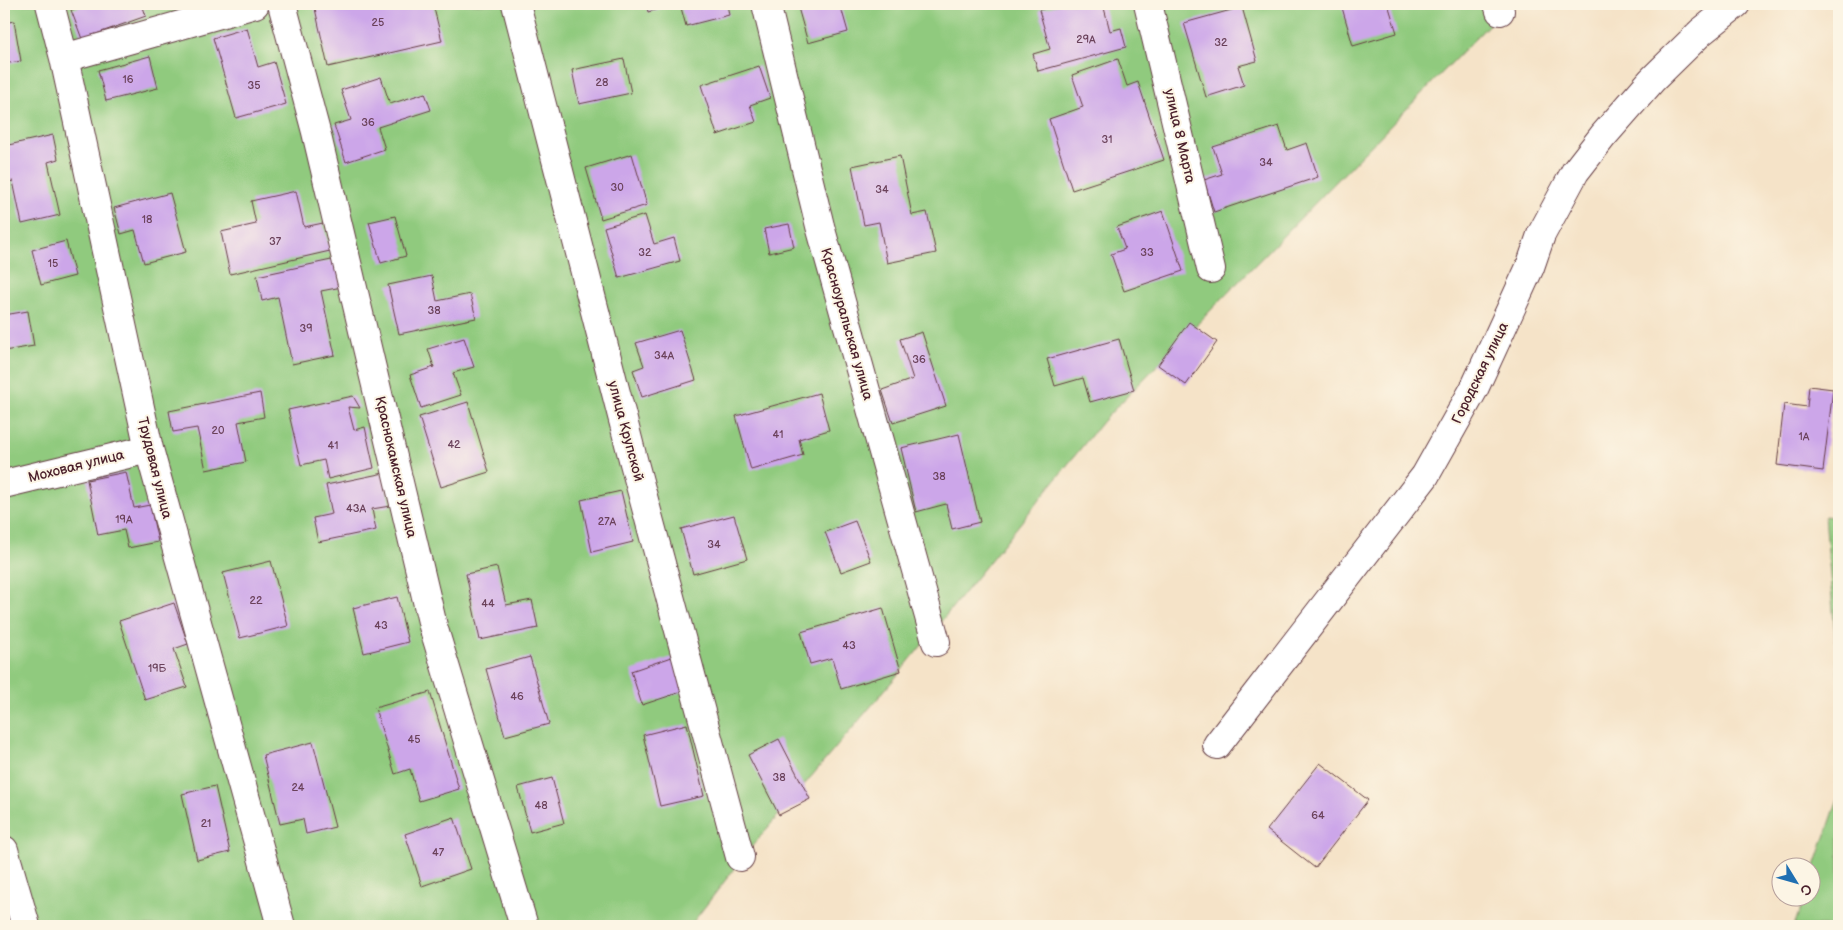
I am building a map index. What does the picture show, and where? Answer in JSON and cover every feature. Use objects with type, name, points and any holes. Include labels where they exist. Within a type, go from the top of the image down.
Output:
[{"type":"street","name":"Трудовая улица","points":[[50,4],[64,58],[149,449],[281,926]]},
{"type":"street","points":[[64,58],[255,4]]},
{"type":"street","name":"Краснокамская улица","points":[[282,4],[318,142],[433,626],[524,926]]},
{"type":"street","name":"улица Крупской","points":[[516,4],[634,463],[740,857]]},
{"type":"street","name":"Красноуральская улица","points":[[766,4],[820,226],[936,642]]},
{"type":"street","name":"улица 8 Марта","points":[[1148,4],[1212,269]]},
{"type":"street","name":"Городская улица","points":[[1218,745],[1425,476],[1474,389],[1530,267],[1541,235],[1576,172],[1602,136],[1652,80],[1690,42],[1736,4]]},
{"type":"street","name":"Моховая улица","points":[[4,484],[149,449]]},
{"type":"street","points":[[4,850],[26,926]]},
{"type":"green space","points":[[4,4],[1509,4],[1102,422],[901,671],[748,851],[690,926],[4,926]]},
{"type":"green space","points":[[1825,516],[1839,518],[1839,683]]},
{"type":"green space","points":[[1839,796],[1839,926],[1794,926],[1800,908],[1820,908],[1820,858],[1818,858]]},
{"type":"building","points":[[87,4],[142,4],[146,16],[82,39],[71,10]]},
{"type":"building","points":[[314,4],[433,4],[442,41],[328,67]]},
{"type":"building","points":[[646,4],[678,4],[648,12]]},
{"type":"building","points":[[680,4],[727,4],[729,15],[686,26]]},
{"type":"building","points":[[797,4],[840,4],[848,32],[808,43]]},
{"type":"building","points":[[1061,4],[1103,4],[1110,31],[1121,28],[1126,47],[1038,71],[1033,54],[1050,49],[1039,10]]},
{"type":"building","points":[[1341,4],[1388,4],[1397,33],[1353,46]]},
{"type":"building","points":[[1242,7],[1257,61],[1238,66],[1244,85],[1206,97],[1184,23]]},
{"type":"building","points":[[14,21],[21,61],[4,64],[4,23]]},
{"type":"building","points":[[247,28],[258,67],[274,62],[286,104],[236,118],[213,38]]},
{"type":"building","points":[[150,56],[158,88],[106,101],[98,70]]},
{"type":"building","points":[[624,59],[631,93],[579,104],[572,70]]},
{"type":"building","points":[[1118,59],[1127,86],[1138,82],[1164,160],[1072,190],[1049,119],[1083,107],[1072,75]]},
{"type":"building","points":[[759,66],[770,98],[750,105],[756,122],[717,135],[701,85]]},
{"type":"building","points":[[381,77],[390,104],[425,93],[431,110],[378,127],[385,149],[346,162],[334,125],[351,120],[341,90]]},
{"type":"building","points":[[1279,126],[1287,150],[1307,143],[1318,177],[1214,212],[1204,180],[1222,174],[1213,147]]},
{"type":"building","points":[[53,135],[58,159],[48,162],[60,215],[22,224],[13,181],[4,183],[4,146]]},
{"type":"building","points":[[632,154],[647,205],[601,219],[586,168]]},
{"type":"building","points":[[900,156],[912,215],[927,212],[936,253],[887,263],[879,222],[864,225],[852,166]]},
{"type":"building","points":[[296,191],[304,227],[323,223],[330,251],[230,274],[221,232],[256,224],[251,201]]},
{"type":"building","points":[[170,193],[186,252],[144,263],[135,230],[121,234],[114,208]]},
{"type":"building","points":[[1163,211],[1183,271],[1124,291],[1111,254],[1125,249],[1117,227]]},
{"type":"building","points":[[645,215],[654,244],[674,238],[680,261],[619,278],[604,227]]},
{"type":"building","points":[[395,216],[406,256],[381,263],[369,222]]},
{"type":"building","points":[[789,224],[794,247],[769,253],[764,229]]},
{"type":"building","points":[[66,241],[75,276],[41,285],[32,250]]},
{"type":"building","points":[[336,259],[342,287],[321,291],[335,355],[292,364],[278,297],[262,301],[257,276]]},
{"type":"building","points":[[432,276],[437,301],[470,294],[476,318],[399,334],[388,285]]},
{"type":"building","points":[[28,311],[34,346],[4,351],[4,315]]},
{"type":"building","points":[[1189,322],[1217,342],[1186,385],[1158,365]]},
{"type":"building","points":[[680,330],[696,380],[642,397],[633,370],[644,366],[636,343]]},
{"type":"building","points":[[922,332],[946,406],[893,423],[882,390],[913,379],[900,339]]},
{"type":"building","points":[[464,338],[474,367],[453,373],[461,395],[421,408],[410,375],[434,367],[428,349]]},
{"type":"building","points":[[1119,339],[1134,390],[1090,402],[1083,378],[1055,386],[1047,359]]},
{"type":"building","points":[[1809,386],[1833,389],[1823,471],[1777,465],[1784,404],[1807,407]]},
{"type":"building","points":[[260,393],[264,417],[238,422],[246,462],[206,470],[197,428],[173,432],[169,411]]},
{"type":"building","points":[[819,393],[829,430],[799,439],[803,455],[751,470],[736,416]]},
{"type":"building","points":[[353,396],[360,408],[348,407],[354,430],[365,427],[374,468],[328,479],[324,460],[301,465],[288,410]]},
{"type":"building","points":[[468,402],[489,472],[441,487],[419,417]]},
{"type":"building","points":[[959,434],[980,522],[952,529],[946,504],[916,512],[901,448]]},
{"type":"building","points":[[126,472],[134,508],[150,505],[158,542],[128,548],[124,530],[98,535],[87,480]]},
{"type":"building","points":[[384,473],[390,506],[372,509],[376,530],[318,542],[313,518],[332,514],[326,485]]},
{"type":"building","points":[[621,491],[633,542],[592,552],[581,500]]},
{"type":"building","points":[[734,515],[747,559],[693,574],[681,529]]},
{"type":"building","points":[[855,521],[871,561],[841,572],[825,532]]},
{"type":"building","points":[[271,561],[288,626],[240,638],[223,573]]},
{"type":"building","points":[[497,567],[506,605],[532,600],[538,628],[480,640],[466,574]]},
{"type":"building","points":[[397,597],[408,642],[364,653],[353,608]]},
{"type":"building","points":[[174,603],[188,644],[174,649],[187,687],[145,700],[119,621]]},
{"type":"building","points":[[883,608],[901,671],[841,689],[832,658],[810,664],[801,632]]},
{"type":"building","points":[[530,657],[549,724],[505,736],[486,669]]},
{"type":"building","points":[[672,657],[684,691],[642,705],[631,671]]},
{"type":"building","points":[[430,692],[459,789],[419,801],[410,769],[395,774],[375,708]]},
{"type":"building","points":[[687,724],[704,796],[660,806],[643,735]]},
{"type":"building","points":[[779,739],[810,799],[779,815],[748,755]]},
{"type":"building","points":[[313,742],[335,827],[306,834],[303,819],[280,824],[263,755]]},
{"type":"building","points":[[1320,763],[1368,800],[1315,868],[1267,830]]},
{"type":"building","points":[[552,778],[564,823],[530,832],[518,787]]},
{"type":"building","points":[[215,786],[230,852],[197,860],[182,794]]},
{"type":"building","points":[[454,817],[471,869],[422,886],[405,834]]},
{"type":"building","points":[[589,921],[591,926],[575,926]]}]
